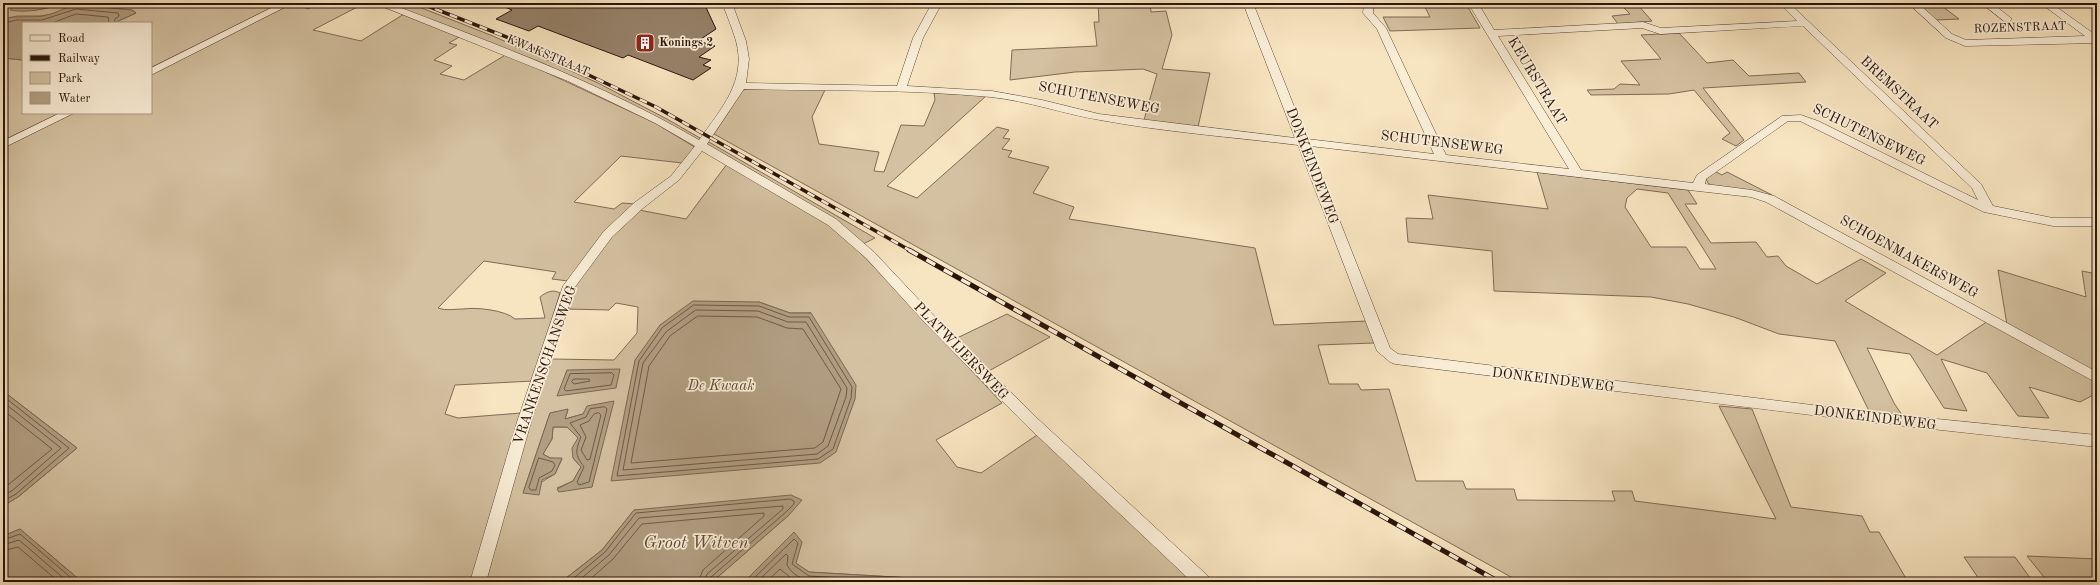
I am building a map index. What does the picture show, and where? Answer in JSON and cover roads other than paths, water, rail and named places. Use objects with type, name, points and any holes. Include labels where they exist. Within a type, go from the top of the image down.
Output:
[{"type":"street","points":[[152,71],[288,3]]},
{"type":"street","name":"KWAKSTRAAT","points":[[379,3],[478,40],[572,79],[659,121],[701,146]]},
{"type":"street","points":[[727,3],[741,41],[744,59],[740,86]]},
{"type":"street","points":[[901,89],[918,38],[937,3]]},
{"type":"street","name":"DONKEINDEWEG","points":[[1248,3],[1384,350],[1395,359],[1877,418],[2097,441]]},
{"type":"street","points":[[1369,3],[1368,13],[1381,28],[1442,158]]},
{"type":"street","name":"KEURSTRAAT","points":[[1473,3],[1577,173]]},
{"type":"street","name":"BREMSTRAAT","points":[[1784,3],[1977,186],[1988,209]]},
{"type":"street","name":"ROZENSTRAAT","points":[[1913,3],[1949,36],[1965,43],[2095,40]]},
{"type":"street","points":[[1986,3],[2007,19]]},
{"type":"street","points":[[2045,3],[2095,40]]},
{"type":"street","points":[[1491,33],[1643,25],[1660,31],[1805,23]]},
{"type":"street","name":"VRANKENSCHANSWEG","points":[[478,582],[524,422],[569,286],[608,234],[638,206],[675,178],[701,146],[740,86]]},
{"type":"street","name":"SCHUTENSEWEG","points":[[740,86],[901,89],[1008,96],[1098,117],[1698,187],[1701,177],[1786,118],[1801,118],[1988,209],[2052,222],[2097,222]]},
{"type":"street","points":[[3,145],[67,114]]},
{"type":"street","name":"PLATWIJERSWEG","points":[[701,146],[839,227],[870,256],[932,322],[1033,423],[1203,582]]},
{"type":"street","name":"SCHOENMAKERSWEG","points":[[1698,187],[1752,194],[1770,199],[2097,378]]},
{"type":"water","points":[[18,3],[59,3],[35,10],[10,10]]},
{"type":"water","points":[[76,5],[132,10],[136,13],[116,22],[22,22],[22,60],[3,58],[3,19],[13,17],[43,16]]},
{"type":"water","name":"De Kwaak","points":[[693,301],[759,302],[790,313],[811,313],[856,385],[855,399],[836,452],[820,463],[611,481],[635,360],[660,325]]},
{"type":"water","points":[[620,369],[616,388],[557,396],[567,370]]},
{"type":"water","points":[[3,391],[77,448],[18,497],[3,506]]},
{"type":"water","points":[[614,401],[592,487],[559,492],[557,489],[573,481],[581,467],[573,458],[572,448],[578,438],[567,427],[553,427],[552,439],[543,454],[550,458],[562,458],[555,474],[542,480],[539,495],[523,493],[550,413],[568,409],[565,419],[583,414],[587,406]]},
{"type":"water","name":"Groot Witven","points":[[791,495],[802,500],[789,515],[712,582],[561,582],[602,550],[634,510]]},
{"type":"water","points":[[20,529],[82,582],[3,582],[3,536]]},
{"type":"water","name":"Groot Witven","points":[[794,532],[802,542],[796,563],[809,572],[979,582],[744,582]]},
{"type":"waterway","points":[[3,7],[9,3]]},
{"type":"railway","points":[[420,3],[519,42],[656,107],[911,251]]},
{"type":"railway","points":[[909,250],[1499,582]]},
{"type":"place","name":"Konings 2","points":[[645,43]]}]
